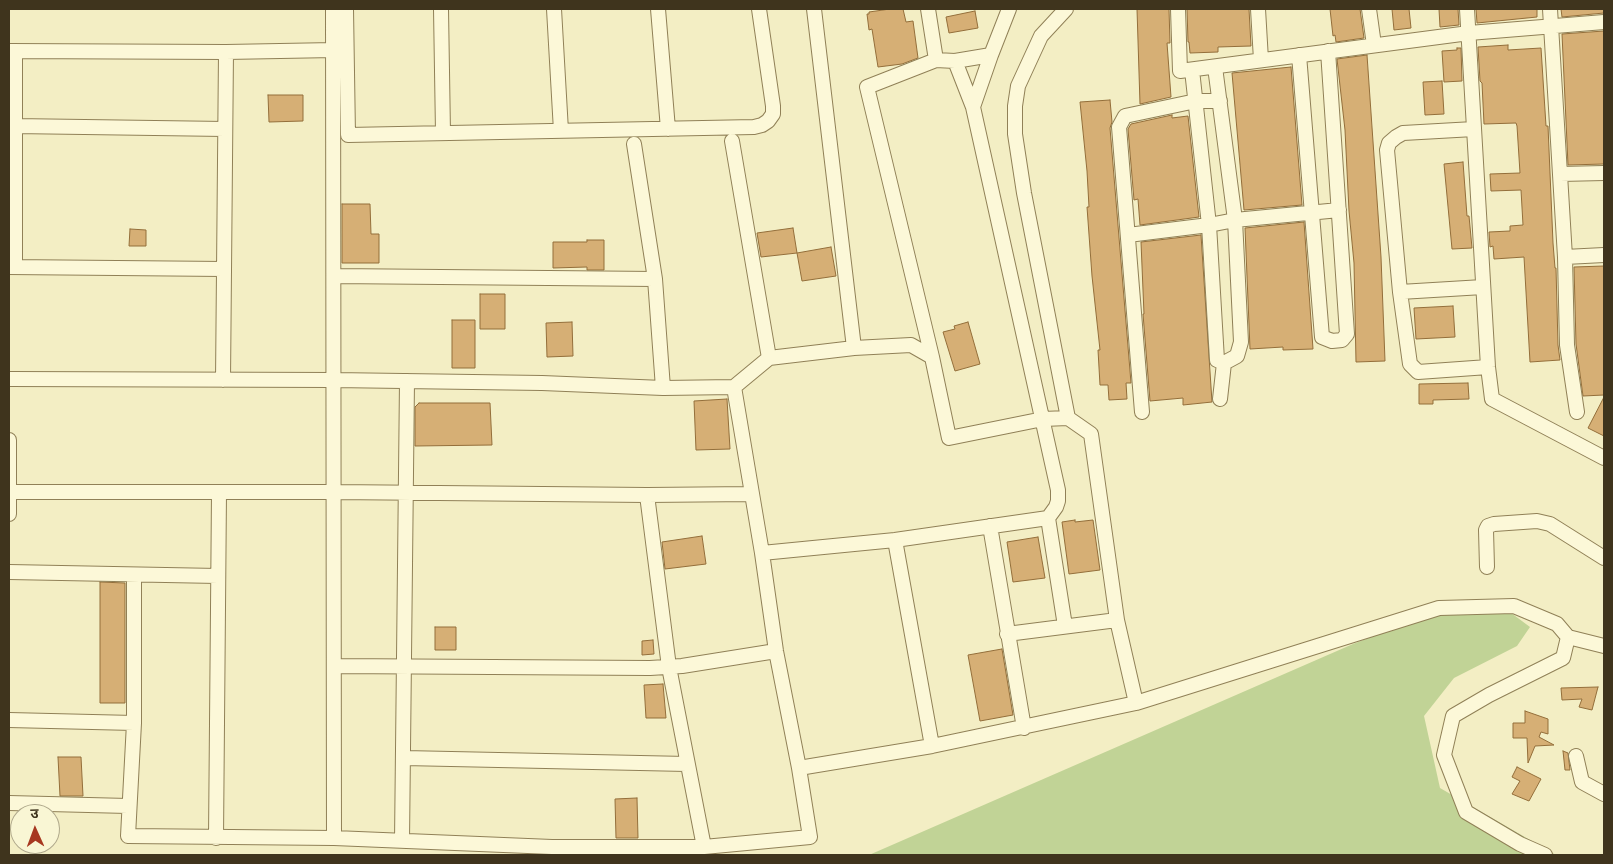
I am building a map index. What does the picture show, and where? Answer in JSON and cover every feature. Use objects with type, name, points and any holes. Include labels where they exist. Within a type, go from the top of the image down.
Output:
[{"type":"street","points":[[333,9],[334,838]]},
{"type":"street","points":[[346,9],[348,135],[754,127],[768,121],[773,114],[774,106],[759,9]]},
{"type":"street","points":[[441,9],[443,133]]},
{"type":"street","points":[[554,9],[561,131]]},
{"type":"street","points":[[658,9],[668,129]]},
{"type":"street","points":[[814,9],[854,348]]},
{"type":"street","points":[[928,9],[936,60]]},
{"type":"street","points":[[973,107],[1009,9]]},
{"type":"street","points":[[1066,9],[1041,36],[1018,86],[1014,115],[1024,193],[1068,418]]},
{"type":"street","points":[[1178,9],[1180,71],[1469,33],[1604,22]]},
{"type":"street","points":[[1258,9],[1261,60]]},
{"type":"street","points":[[1369,9],[1374,45]]},
{"type":"street","points":[[1467,9],[1488,367],[1492,399],[1604,458]]},
{"type":"street","points":[[1550,9],[1565,257],[1568,345],[1577,412]]},
{"type":"street","points":[[224,269],[12,267],[14,126],[12,51],[226,52],[334,50]]},
{"type":"street","points":[[1299,55],[1322,336],[1332,341],[1342,340],[1347,334],[1328,51]]},
{"type":"street","points":[[223,380],[226,52]]},
{"type":"street","points":[[991,55],[955,61],[936,60],[867,87],[932,357],[949,438],[1042,419],[1068,418],[1091,434],[1117,620],[1136,703]]},
{"type":"street","points":[[955,61],[973,107],[1058,490],[1056,507],[1048,518],[1065,626]]},
{"type":"street","points":[[1216,67],[1235,220],[1242,342],[1237,356],[1224,363]]},
{"type":"street","points":[[1192,70],[1209,225],[1217,360],[1224,363]]},
{"type":"street","points":[[1142,412],[1118,127],[1124,116],[1196,101],[1220,101]]},
{"type":"street","points":[[14,126],[225,129]]},
{"type":"street","points":[[1474,129],[1403,133],[1396,136],[1389,143],[1387,150],[1400,292],[1410,364],[1418,372],[1488,367]]},
{"type":"street","points":[[732,141],[769,358]]},
{"type":"street","points":[[634,144],[655,279],[664,388]]},
{"type":"street","points":[[1560,174],[1604,173]]},
{"type":"street","points":[[1128,235],[1235,220],[1339,210]]},
{"type":"street","points":[[1565,257],[1604,255]]},
{"type":"street","points":[[334,276],[655,279]]},
{"type":"street","points":[[1400,292],[1484,287]]},
{"type":"street","points":[[9,379],[334,380],[664,388],[734,387],[769,358],[854,348],[912,345],[932,357]]},
{"type":"street","points":[[1220,399],[1224,363]]},
{"type":"street","points":[[402,841],[407,381]]},
{"type":"street","points":[[134,574],[134,723],[128,806],[128,836],[334,838],[552,847],[704,846],[810,837],[799,768],[776,651],[762,553],[734,387]]},
{"type":"street","points":[[9,440],[9,514]]},
{"type":"street","points":[[10,492],[752,494]]},
{"type":"street","points":[[216,838],[219,493]]},
{"type":"street","points":[[647,495],[669,667],[704,846]]},
{"type":"street","points":[[762,553],[895,540],[1048,518]]},
{"type":"street","points":[[1487,567],[1486,530],[1488,526],[1494,524],[1537,521],[1550,524],[1604,558]]},
{"type":"street","points":[[990,526],[1024,728]]},
{"type":"street","points":[[895,540],[932,746]]},
{"type":"street","points":[[9,572],[218,576]]},
{"type":"street","points":[[799,768],[932,746],[1136,703],[1439,608],[1514,606],[1557,624],[1568,637],[1604,646]]},
{"type":"street","points":[[1007,634],[1117,620]]},
{"type":"street","points":[[1545,855],[1520,844],[1466,812],[1444,755],[1453,716],[1489,694],[1563,658],[1568,637]]},
{"type":"street","points":[[334,666],[650,668],[669,667],[776,651]]},
{"type":"street","points":[[9,720],[134,723]]},
{"type":"street","points":[[1576,756],[1582,782],[1604,794]]},
{"type":"street","points":[[404,758],[687,764]]},
{"type":"street","points":[[9,803],[128,806]]},
{"type":"green space","points":[[1503,607],[1530,627],[1517,646],[1454,678],[1424,716],[1440,788],[1556,855],[869,855],[1353,644],[1437,612]]},
{"type":"building","points":[[903,9],[906,22],[913,21],[918,58],[902,64],[878,67],[872,29],[869,30],[867,14],[869,12]]},
{"type":"building","points":[[1137,9],[1169,9],[1170,43],[1167,43],[1171,97],[1140,104]]},
{"type":"building","points":[[1187,9],[1249,9],[1251,46],[1218,47],[1218,52],[1190,53]]},
{"type":"building","points":[[1330,9],[1360,9],[1364,38],[1336,42],[1335,35],[1333,36]]},
{"type":"building","points":[[1392,9],[1409,9],[1411,28],[1394,30]]},
{"type":"building","points":[[1439,9],[1458,9],[1459,25],[1440,27]]},
{"type":"building","points":[[1476,9],[1537,9],[1537,17],[1477,23]]},
{"type":"building","points":[[1561,9],[1604,9],[1604,13],[1562,17]]},
{"type":"building","points":[[975,11],[978,28],[949,33],[946,17]]},
{"type":"building","points":[[1604,31],[1604,164],[1568,165],[1562,34]]},
{"type":"building","points":[[1508,45],[1508,50],[1541,48],[1546,126],[1548,126],[1560,360],[1530,362],[1524,257],[1494,259],[1493,246],[1490,247],[1489,232],[1510,231],[1510,226],[1523,225],[1521,190],[1491,191],[1490,174],[1520,173],[1517,126],[1516,123],[1484,124],[1482,83],[1480,81],[1478,47]]},
{"type":"building","points":[[1457,48],[1461,48],[1462,81],[1444,82],[1442,51],[1457,50]]},
{"type":"building","points":[[1367,55],[1381,257],[1385,361],[1356,362],[1354,263],[1345,130],[1337,59]]},
{"type":"building","points":[[1291,67],[1302,205],[1244,210],[1232,73]]},
{"type":"building","points":[[1442,81],[1444,114],[1425,115],[1423,82]]},
{"type":"building","points":[[268,95],[303,95],[303,121],[269,122]]},
{"type":"building","points":[[1110,100],[1112,122],[1110,128],[1131,383],[1126,383],[1127,399],[1109,400],[1108,385],[1100,385],[1098,350],[1100,350],[1092,276],[1087,207],[1089,207],[1087,171],[1080,102]]},
{"type":"building","points":[[1172,115],[1172,118],[1188,116],[1199,217],[1140,225],[1138,199],[1134,200],[1128,129],[1131,124]]},
{"type":"building","points":[[1463,162],[1467,216],[1469,216],[1472,248],[1452,249],[1444,164]]},
{"type":"building","points":[[342,204],[370,204],[371,234],[379,234],[379,263],[342,263]]},
{"type":"building","points":[[1304,222],[1313,349],[1283,350],[1283,347],[1250,349],[1245,228]]},
{"type":"building","points":[[793,228],[797,253],[761,257],[757,233]]},
{"type":"building","points":[[130,229],[146,230],[146,246],[129,246]]},
{"type":"building","points":[[1201,235],[1212,402],[1183,405],[1183,398],[1150,401],[1143,314],[1141,242]]},
{"type":"building","points":[[587,240],[604,240],[604,270],[587,270],[587,267],[553,268],[553,242],[587,242]]},
{"type":"building","points":[[831,247],[836,276],[802,281],[797,253]]},
{"type":"building","points":[[1604,266],[1604,395],[1583,396],[1576,344],[1574,267]]},
{"type":"building","points":[[480,294],[505,294],[505,329],[480,329]]},
{"type":"building","points":[[1453,306],[1455,337],[1416,339],[1414,308]]},
{"type":"building","points":[[452,320],[475,320],[475,368],[452,368]]},
{"type":"building","points":[[572,322],[573,356],[547,357],[546,323]]},
{"type":"building","points":[[968,322],[980,364],[955,371],[943,332],[955,329],[954,326]]},
{"type":"building","points":[[1468,383],[1469,399],[1433,400],[1433,404],[1419,404],[1419,384]]},
{"type":"building","points":[[1604,397],[1604,436],[1588,428]]},
{"type":"building","points":[[727,399],[730,449],[696,450],[694,401]]},
{"type":"building","points":[[419,403],[490,403],[492,445],[415,446],[415,407]]},
{"type":"building","points":[[1075,520],[1075,522],[1093,520],[1100,570],[1069,574],[1062,522]]},
{"type":"building","points":[[702,536],[706,564],[665,569],[662,542]]},
{"type":"building","points":[[1038,537],[1045,578],[1013,582],[1007,542]]},
{"type":"building","points":[[100,582],[125,583],[125,703],[100,703]]},
{"type":"building","points":[[435,627],[456,627],[456,650],[435,650]]},
{"type":"building","points":[[653,640],[654,654],[642,655],[642,641]]},
{"type":"building","points":[[1002,649],[1013,715],[980,721],[968,655]]},
{"type":"building","points":[[663,684],[666,718],[646,718],[644,685]]},
{"type":"building","points":[[1598,687],[1592,710],[1579,707],[1582,699],[1562,700],[1561,688]]},
{"type":"building","points":[[1525,711],[1548,719],[1548,734],[1541,732],[1539,737],[1554,745],[1535,746],[1528,763],[1527,738],[1513,738],[1513,723],[1525,723]]},
{"type":"building","points":[[1563,751],[1568,753],[1570,770],[1565,770]]},
{"type":"building","points":[[58,757],[81,757],[83,796],[60,796]]},
{"type":"building","points":[[1517,767],[1541,779],[1529,801],[1512,794],[1520,781],[1512,777]]},
{"type":"building","points":[[637,798],[638,838],[616,838],[615,799]]}]
